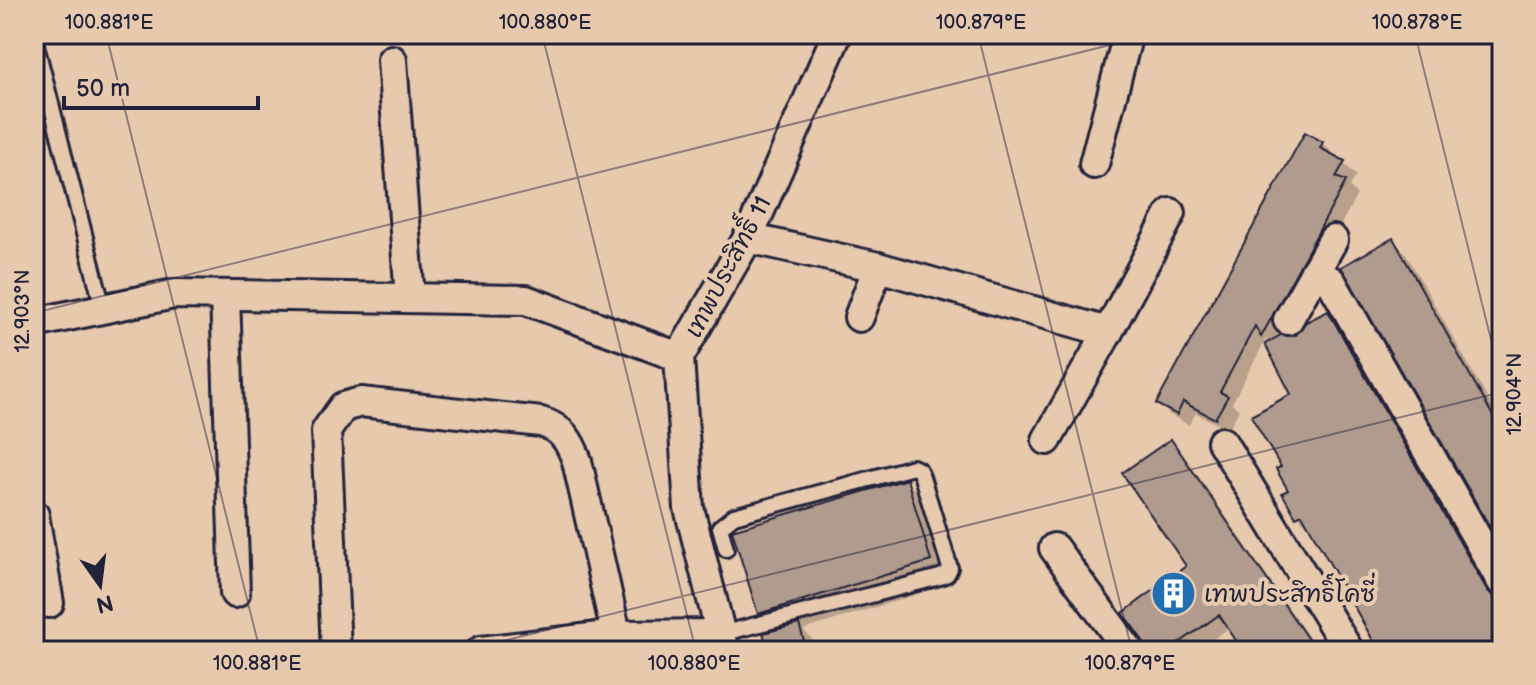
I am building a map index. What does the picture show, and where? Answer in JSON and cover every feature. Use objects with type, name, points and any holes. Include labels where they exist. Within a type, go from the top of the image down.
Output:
[{"type":"street","name":"เทพประสิทธิ์ 11","points":[[723,642],[689,508],[679,357],[748,238],[837,34]]},
{"type":"street","points":[[1094,164],[1128,34]]},
{"type":"street","points":[[392,60],[410,298]]},
{"type":"street","points":[[1047,440],[1171,213]]},
{"type":"street","points":[[748,238],[878,267],[1108,332]]},
{"type":"street","points":[[1288,320],[1333,240]]},
{"type":"street","points":[[859,317],[878,267]]},
{"type":"street","points":[[1315,271],[1331,281],[1502,582]]},
{"type":"street","points":[[34,323],[174,294],[526,300],[679,357]]},
{"type":"street","points":[[225,295],[235,593]]},
{"type":"street","points":[[336,651],[326,431],[343,407],[361,402],[541,422],[563,433],[577,461],[618,643]]},
{"type":"street","points":[[1222,442],[1349,651]]},
{"type":"street","points":[[34,515],[49,603]]},
{"type":"street","points":[[1054,548],[1129,651]]},
{"type":"street","points":[[481,651],[618,643],[723,642]]},
{"type":"lane","points":[[34,37],[103,308]]},
{"type":"lane","points":[[723,642],[940,577],[947,574],[950,568],[922,477],[919,470],[913,467],[734,516],[720,527],[726,549]]},
{"type":"building","points":[[1305,132],[1323,142],[1320,148],[1345,161],[1336,177],[1346,181],[1261,337],[1255,326],[1220,392],[1228,396],[1215,419],[1183,402],[1177,415],[1156,404]]},
{"type":"building","points":[[1393,238],[1502,432],[1502,548],[1341,267]]},
{"type":"building","points":[[1328,311],[1487,590],[1494,597],[1502,599],[1502,651],[1379,651],[1302,514],[1296,517],[1282,493],[1288,490],[1276,469],[1281,467],[1251,416],[1291,394],[1265,344],[1281,335],[1296,335],[1306,322]]},
{"type":"building","points":[[1171,439],[1316,651],[1243,651],[1219,615],[1168,651],[1146,651],[1143,641],[1123,613],[1186,566],[1122,473]]},
{"type":"building","points":[[907,479],[931,561],[758,614],[732,530]]},
{"type":"building","points":[[799,624],[807,651],[769,651],[763,633]]},
{"type":"place","name":"เทพประสิทธิ์โคซี่","points":[[1173,594]]}]
